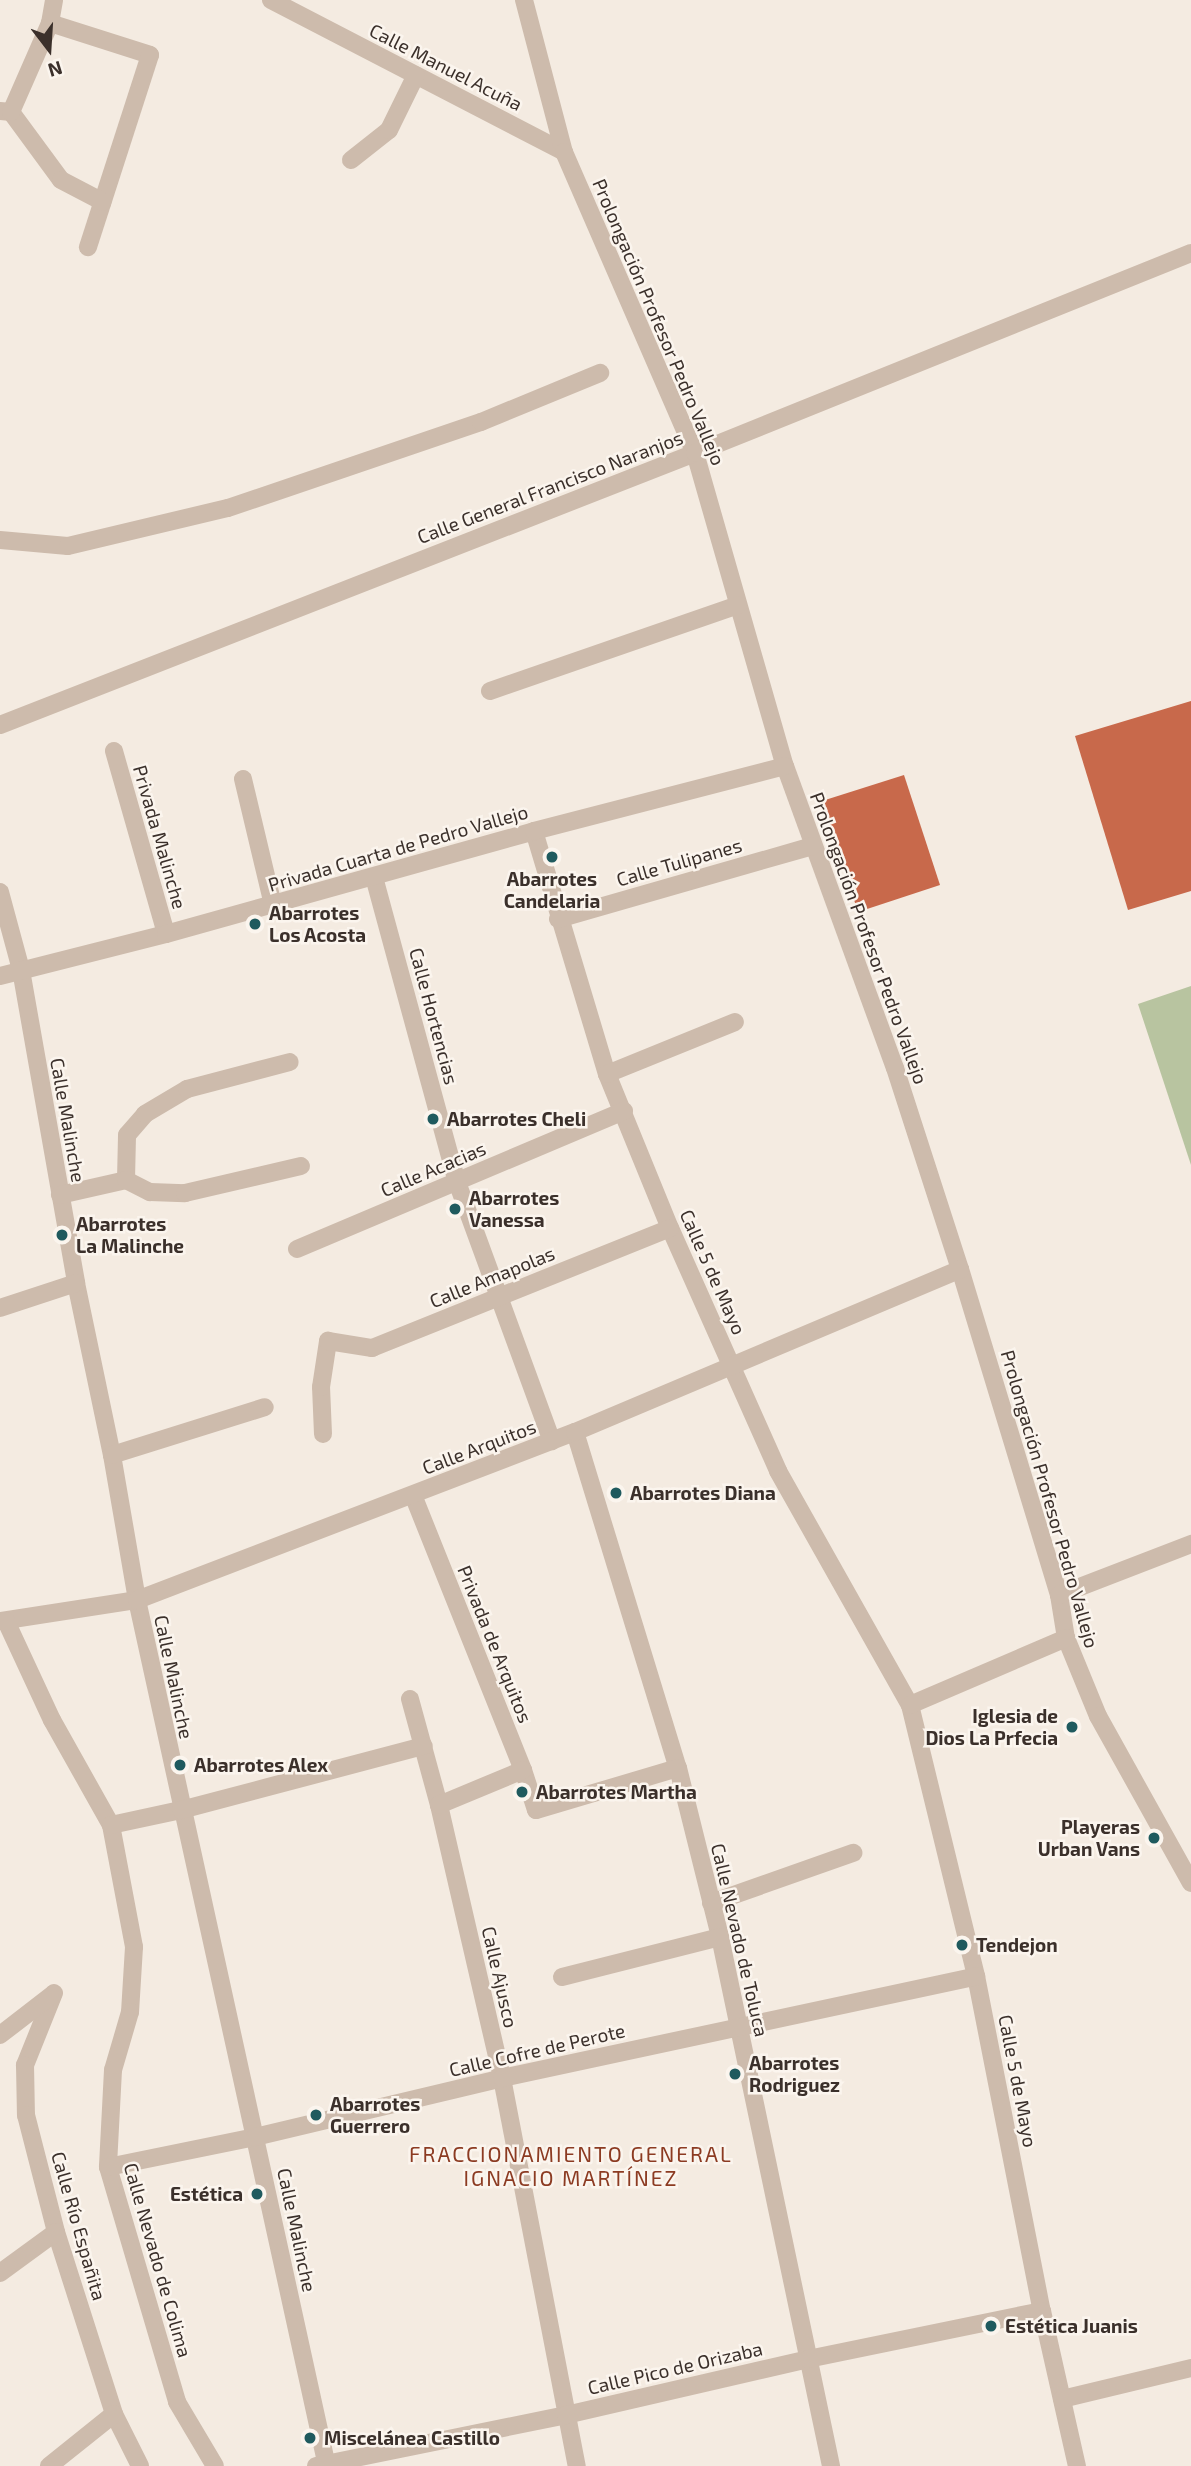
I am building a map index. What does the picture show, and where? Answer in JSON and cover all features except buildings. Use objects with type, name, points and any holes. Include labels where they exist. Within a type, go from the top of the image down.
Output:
[{"type":"street","points":[[54,0],[50,23],[5,111],[61,180],[103,202]]},
{"type":"street","name":"Calle Manuel Acuña","points":[[271,0],[564,152]]},
{"type":"street","name":"Prolongación Profesor Pedro Vallejo","points":[[524,0],[564,152],[695,453],[785,766],[895,1068],[960,1269],[1059,1595],[1066,1638],[1098,1716],[1191,1883]]},
{"type":"street","points":[[50,23],[150,55],[88,247]]},
{"type":"street","points":[[351,160],[389,130],[416,75]]},
{"type":"street","name":"Calle General Francisco Naranjos","points":[[0,725],[695,453],[1191,253]]},
{"type":"street","points":[[0,540],[68,546],[228,508],[481,422],[600,373]]},
{"type":"street","points":[[490,691],[738,605]]},
{"type":"street","name":"Privada Malinche","points":[[114,751],[166,934]]},
{"type":"street","name":"Privada Cuarta de Pedro Vallejo","points":[[0,976],[166,934],[534,831],[785,766]]},
{"type":"street","points":[[243,779],[272,905]]},
{"type":"street","name":"Calle 5 de Mayo","points":[[534,831],[558,919],[607,1074],[670,1228],[778,1471],[910,1705],[976,1976],[1042,2311],[1077,2466]]},
{"type":"street","name":"Calle Tulipanes","points":[[558,919],[812,846]]},
{"type":"street","name":"Calle Hortencias","points":[[374,877],[457,1182],[552,1441]]},
{"type":"street","name":"Calle Malinche","points":[[0,892],[21,970],[76,1283],[112,1455],[137,1600],[255,2137],[323,2465]]},
{"type":"street","points":[[607,1074],[735,1023]]},
{"type":"street","points":[[126,1180],[127,1135],[145,1114],[187,1089],[290,1062]]},
{"type":"street","name":"Calle Acacias","points":[[297,1249],[624,1111]]},
{"type":"street","points":[[60,1195],[126,1180],[150,1192],[185,1193],[301,1166]]},
{"type":"street","name":"Calle Amapolas","points":[[323,1434],[321,1387],[328,1341],[372,1348],[670,1228]]},
{"type":"street","name":"Calle Arquitos","points":[[3,1621],[137,1600],[575,1432],[960,1269]]},
{"type":"street","points":[[0,1308],[76,1283]]},
{"type":"street","points":[[112,1455],[265,1407]]},
{"type":"street","name":"Calle Nevado de Toluca","points":[[575,1432],[678,1768],[720,1937],[831,2466]]},
{"type":"street","name":"Privada de Arquitos","points":[[413,1495],[523,1770],[536,1810],[678,1768]]},
{"type":"street","points":[[1059,1595],[1191,1544]]},
{"type":"street","name":"Calle Nevado de Colima","points":[[3,1621],[52,1720],[111,1825],[134,1947],[130,2012],[114,2070],[108,2167],[177,2402],[215,2466]]},
{"type":"street","points":[[910,1705],[1066,1638]]},
{"type":"street","name":"Calle Ajusco","points":[[410,1699],[439,1805],[502,2078],[577,2466]]},
{"type":"street","points":[[111,1825],[181,1810],[424,1746]]},
{"type":"street","points":[[439,1805],[523,1770]]},
{"type":"street","points":[[711,1903],[853,1853]]},
{"type":"street","points":[[562,1977],[720,1937]]},
{"type":"street","name":"Calle Cofre de Perote","points":[[108,2167],[255,2137],[502,2078],[976,1976]]},
{"type":"street","name":"Calle Río Españita","points":[[0,2035],[54,1993],[25,2065],[26,2115],[56,2232],[114,2414],[140,2466]]},
{"type":"street","points":[[0,2273],[56,2232]]},
{"type":"street","name":"Calle Pico de Orizaba","points":[[323,2465],[1042,2311]]},
{"type":"street","points":[[1062,2399],[1191,2368]]},
{"type":"street","points":[[49,2466],[114,2414]]},
{"type":"green space","points":[[1191,986],[1191,1165],[1138,1004]]},
{"type":"place","name":"Abarrotes Candelaria","points":[[552,857]]},
{"type":"place","name":"Abarrotes Los Acosta","points":[[255,924]]},
{"type":"place","name":"Abarrotes Cheli","points":[[433,1119]]},
{"type":"place","name":"Abarrotes Vanessa","points":[[455,1209]]},
{"type":"place","name":"Abarrotes La Malinche","points":[[62,1235]]},
{"type":"place","name":"Abarrotes Diana","points":[[616,1493]]},
{"type":"place","name":"Iglesia de Dios La Prfecia","points":[[1072,1727]]},
{"type":"place","name":"Abarrotes Alex","points":[[180,1765]]},
{"type":"place","name":"Abarrotes Martha","points":[[522,1792]]},
{"type":"place","name":"Playeras Urban Vans","points":[[1154,1838]]},
{"type":"place","name":"Tendejon","points":[[962,1945]]},
{"type":"place","name":"Abarrotes Rodriguez","points":[[735,2074]]},
{"type":"place","name":"Abarrotes Guerrero","points":[[316,2115]]},
{"type":"place","name":"Estética","points":[[257,2194]]},
{"type":"place","name":"Estética Juanis","points":[[991,2326]]},
{"type":"place","name":"Miscelánea Castillo","points":[[310,2438]]},
{"type":"district","name":"FRACCIONAMIENTO GENERAL IGNACIO MARTÍNEZ","points":[[571,2166]]}]
